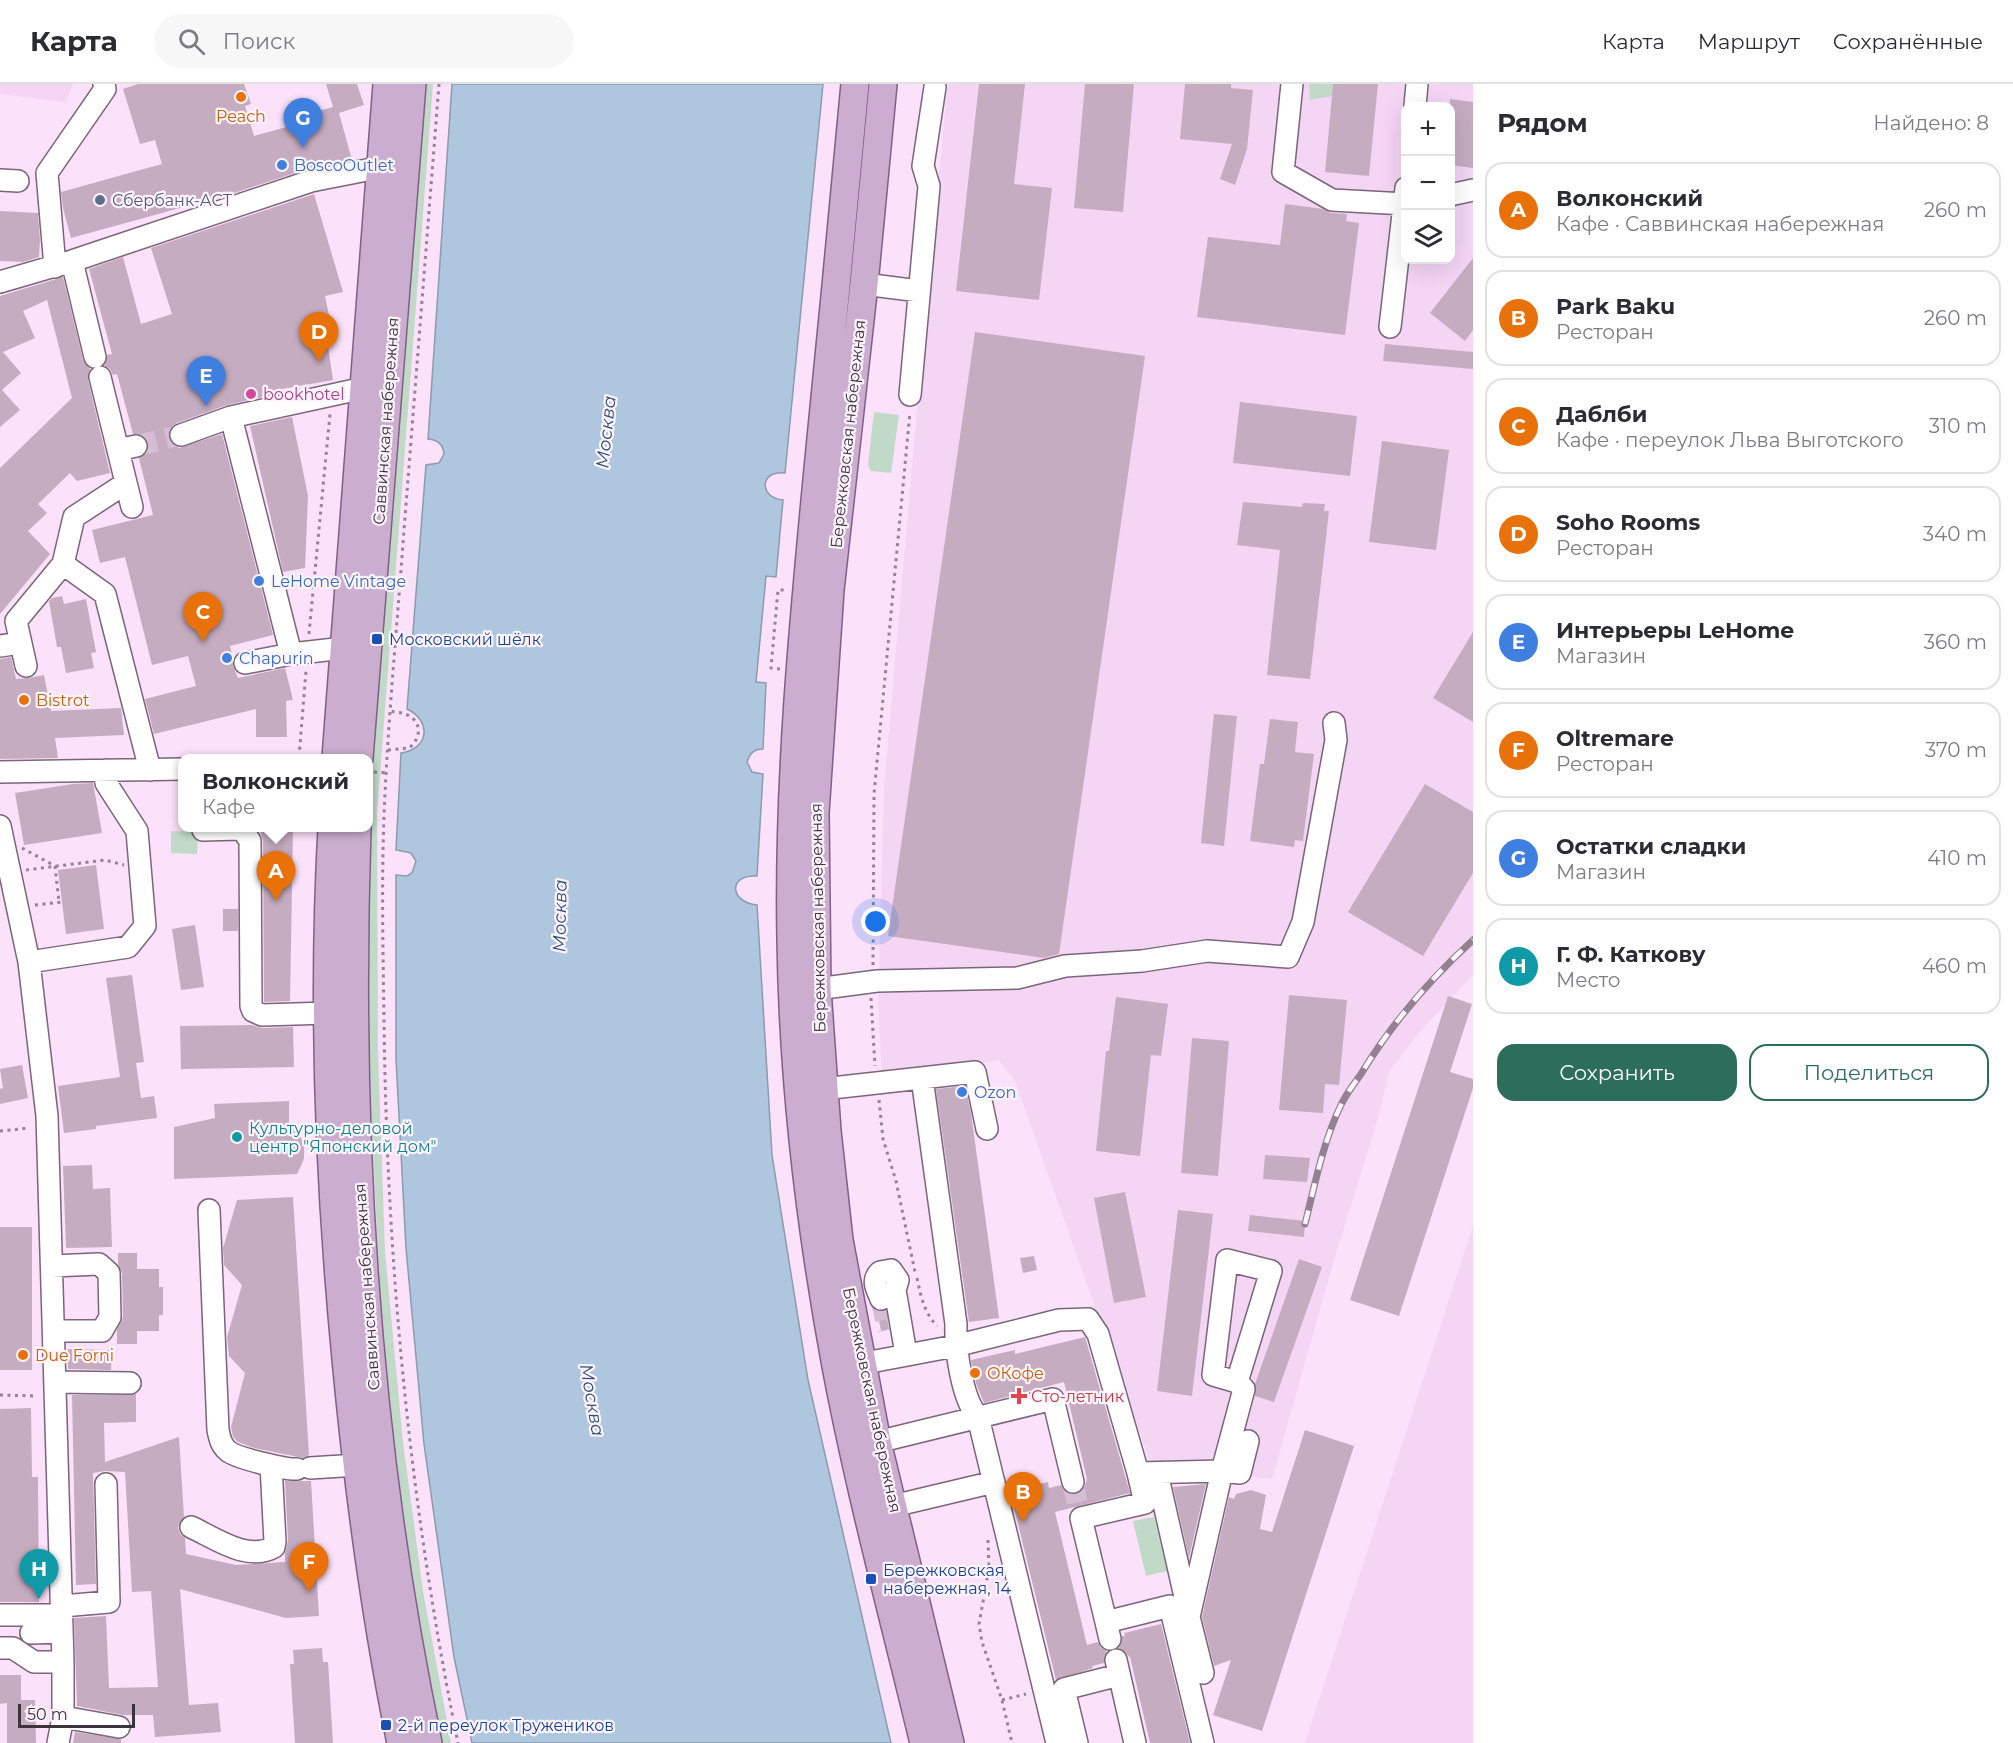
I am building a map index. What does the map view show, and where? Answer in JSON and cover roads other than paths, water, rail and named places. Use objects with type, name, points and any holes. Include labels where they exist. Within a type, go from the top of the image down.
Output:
[{"type":"main road","name":"Саввинская набережная","points":[[336,754],[387,84]]},
{"type":"main road","name":"Саввинская набережная","points":[[360,754],[412,84]]},
{"type":"main road","name":"Бережковская набережная","points":[[855,84],[807,586],[791,818],[791,943],[802,1132],[816,1246],[849,1366],[877,1442],[950,1743]]},
{"type":"main road","name":"Бережковская набережная","points":[[883,84],[864,284],[830,590],[815,813],[817,989],[849,1366],[866,1506],[924,1743]]},
{"type":"main road","name":"Саввинская набережная","points":[[332,832],[328,907],[328,1013],[335,1248],[375,1602],[401,1743]]},
{"type":"main road","name":"Саввинская набережная","points":[[357,832],[355,1080],[363,1246],[385,1491],[399,1595],[428,1743]]},
{"type":"street","points":[[1292,84],[1283,172],[1332,200],[1401,199]]},
{"type":"street","points":[[1415,102],[1417,84]]},
{"type":"street","points":[[107,86],[48,173],[64,264],[127,448],[126,483],[132,507]]},
{"type":"street","points":[[910,395],[929,186],[923,166],[935,87]]},
{"type":"street","points":[[0,282],[64,264],[311,181],[382,167]]},
{"type":"street","points":[[1455,194],[1473,190]]},
{"type":"street","points":[[1390,327],[1404,210]]},
{"type":"street","points":[[864,284],[919,291]]},
{"type":"street","points":[[181,435],[231,417],[364,388]]},
{"type":"street","points":[[231,417],[299,652]]},
{"type":"street","points":[[26,666],[10,644],[16,621],[63,564],[74,517],[126,483]]},
{"type":"street","points":[[63,564],[105,594],[150,770]]},
{"type":"street","points":[[245,663],[299,652],[344,648]]},
{"type":"street","points":[[817,989],[872,982],[1017,978],[1065,966],[1142,961],[1207,951],[1288,957],[1303,922],[1336,740],[1334,723]]},
{"type":"street","points":[[0,772],[178,769]]},
{"type":"street","points":[[29,962],[128,946],[145,926],[137,831],[106,783],[106,770]]},
{"type":"street","points":[[0,826],[29,962],[47,1116],[54,1330],[48,1389],[63,1662],[63,1717],[58,1743]]},
{"type":"street","points":[[244,832],[250,841],[250,1006],[253,1011],[262,1015],[328,1013]]},
{"type":"street","points":[[824,1089],[975,1072],[987,1129]]},
{"type":"street","points":[[922,1078],[956,1324],[955,1346],[970,1408],[978,1417],[1057,1743]]},
{"type":"street","points":[[209,1210],[220,1443],[230,1453],[288,1469],[358,1465]]},
{"type":"street","points":[[1189,1617],[1222,1471],[1244,1389],[1237,1382],[1213,1375],[1227,1260],[1271,1271],[1237,1382]]},
{"type":"street","points":[[52,1266],[99,1264],[109,1273],[110,1317],[102,1331],[54,1330]]},
{"type":"street","points":[[881,1299],[875,1278],[880,1272],[891,1270],[898,1280],[895,1290],[900,1356]]},
{"type":"street","points":[[849,1366],[955,1346],[1059,1320],[1088,1320],[1098,1334],[1148,1473],[1203,1673]]},
{"type":"street","points":[[888,1330],[900,1356]]},
{"type":"street","points":[[48,1389],[130,1383]]},
{"type":"street","points":[[877,1442],[1053,1399],[1073,1482]]},
{"type":"street","points":[[1148,1473],[1222,1471],[1240,1473],[1248,1441]]},
{"type":"street","points":[[191,1527],[240,1551],[268,1550],[274,1547],[271,1465]]},
{"type":"street","points":[[1148,1473],[1145,1503],[1080,1512],[1108,1630],[1170,1606],[1203,1743]]},
{"type":"street","points":[[893,1506],[994,1482]]},
{"type":"street","points":[[31,1632],[62,1618],[109,1602],[106,1484]]},
{"type":"street","points":[[0,1615],[62,1618]]},
{"type":"street","points":[[0,1648],[13,1648],[34,1662],[63,1662]]},
{"type":"street","points":[[1077,1743],[1064,1689],[1117,1668],[1135,1743]]},
{"type":"street","points":[[63,1717],[119,1727]]},
{"type":"water","name":"Москва","points":[[452,84],[823,84],[785,473],[770,476],[765,485],[770,495],[783,500],[776,577],[766,576],[756,682],[766,683],[763,749],[753,752],[747,762],[752,772],[763,774],[757,876],[741,879],[736,889],[741,899],[757,905],[772,1155],[808,1380],[891,1743],[472,1743],[454,1657],[424,1444],[406,1248],[396,1059],[396,875],[407,876],[412,873],[416,861],[411,853],[396,850],[401,753],[417,746],[424,734],[421,720],[407,709],[426,465],[439,463],[444,454],[439,443],[428,439]]},
{"type":"tunnel","points":[[136,446],[181,435]]},
{"type":"tunnel","points":[[881,1299],[888,1330]]},
{"type":"tunnel","points":[[1073,1482],[1078,1507]]},
{"type":"railway","points":[[1305,1224],[1324,1148],[1345,1097],[1385,1037],[1412,1003],[1473,940]]},
{"type":"place","name":"Peach","points":[[241,97]]},
{"type":"place","name":"Остатки сладки","points":[[303,148]]},
{"type":"place","name":"BoscoOutlet","points":[[282,165]]},
{"type":"place","name":"Сбербанк-АСТ","points":[[100,200]]},
{"type":"place","name":"Soho Rooms","points":[[319,362]]},
{"type":"place","name":"bookhotel","points":[[251,394]]},
{"type":"place","name":"Интерьеры LeHome","points":[[206,406]]},
{"type":"place","name":"LeHome Vintage","points":[[259,581]]},
{"type":"place","name":"Московский шёлк","points":[[377,639]]},
{"type":"place","name":"Даблби","points":[[203,642]]},
{"type":"place","name":"Chapurin","points":[[227,658]]},
{"type":"place","name":"Bistrot","points":[[24,700]]},
{"type":"place","name":"Волконский","points":[[276,901]]},
{"type":"place","name":"Ozon","points":[[962,1092]]},
{"type":"place","name":"Культурно-деловой центр \"Японский дом\"","points":[[237,1137]]},
{"type":"place","name":"Due Forni","points":[[23,1355]]},
{"type":"place","name":"ОКофе","points":[[975,1373]]},
{"type":"place","name":"Сто-летник","points":[[1019,1396]]},
{"type":"place","name":"Park Baku","points":[[1023,1522]]},
{"type":"place","name":"Бережковская набережная, 14","points":[[871,1579]]},
{"type":"place","name":"Oltremare","points":[[309,1592]]},
{"type":"place","name":"Г. Ф. Каткову","points":[[39,1599]]},
{"type":"place","name":"2-й переулок Тружеников","points":[[386,1725]]}]
